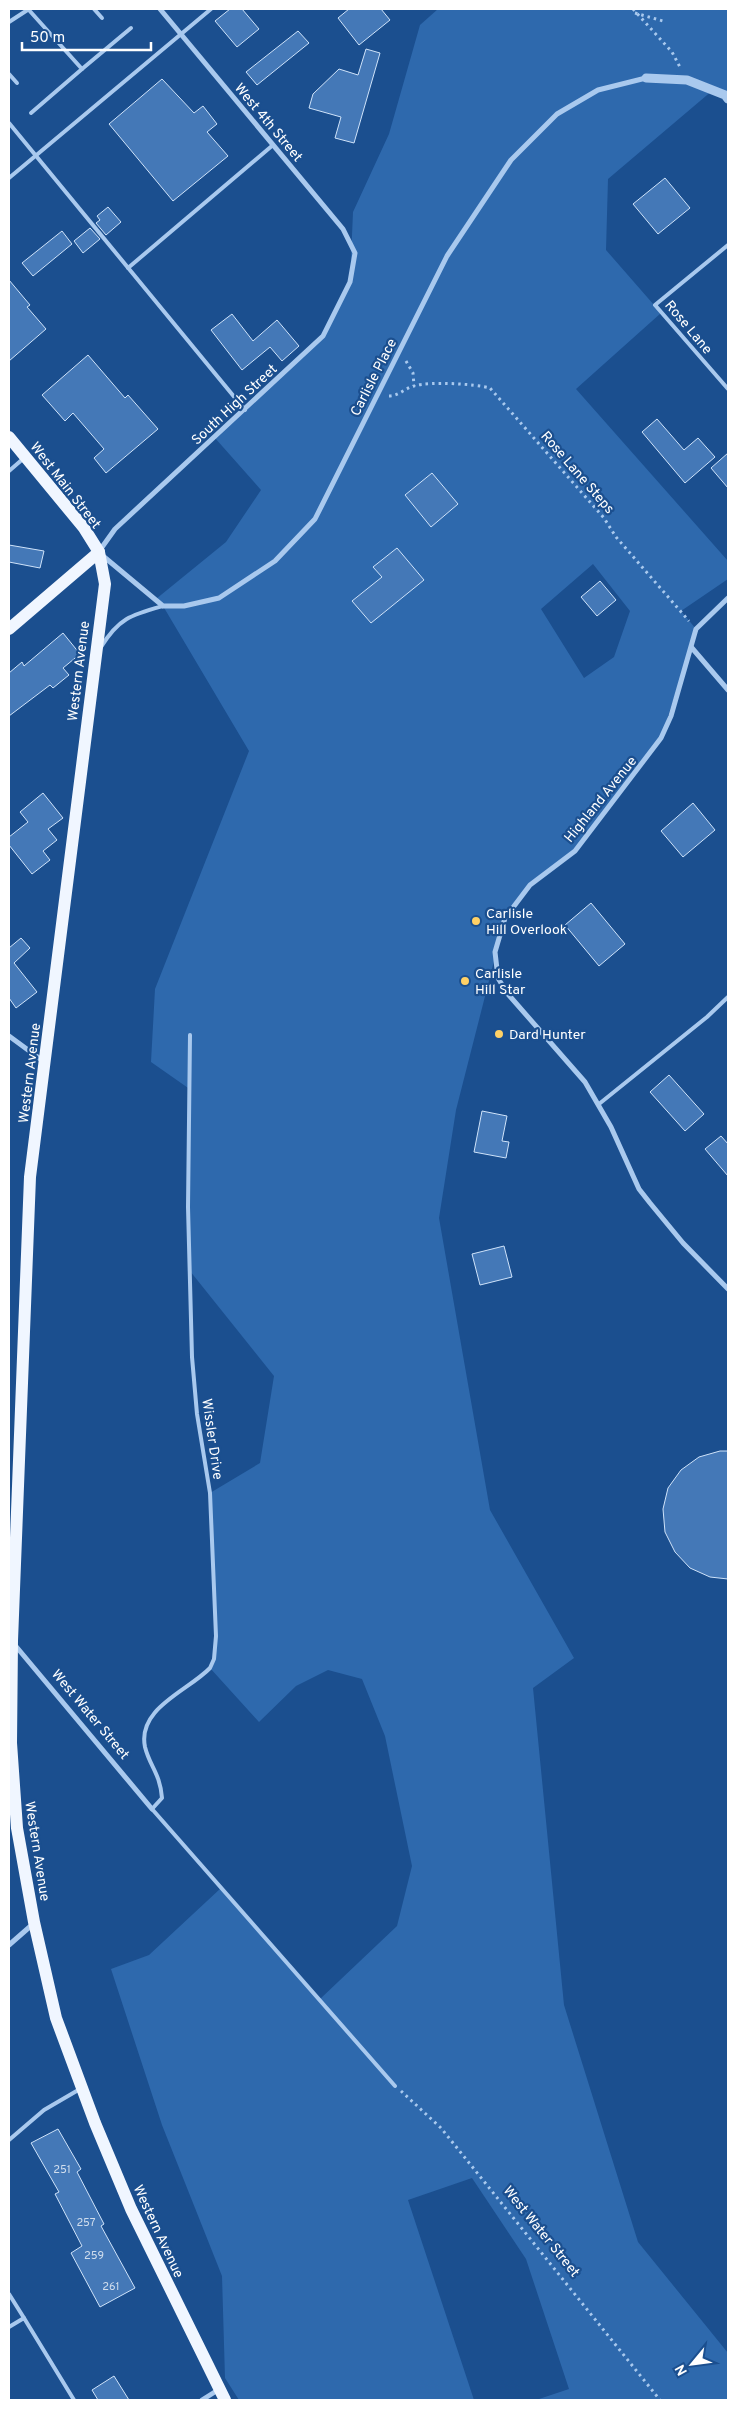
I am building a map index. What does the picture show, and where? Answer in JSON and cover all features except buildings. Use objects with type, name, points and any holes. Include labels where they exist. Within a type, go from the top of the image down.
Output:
[{"type":"main road","name":"West Main Street","points":[[9,437],[84,528],[99,552]]},
{"type":"main road","points":[[9,629],[99,552]]},
{"type":"main road","name":"Western Avenue","points":[[99,552],[105,584],[46,1063],[30,1177],[10,1640],[10,1744],[17,1828],[34,1922],[56,2018],[131,2209],[222,2395]]},
{"type":"street","name":"West 4th Street","points":[[160,9],[343,229],[355,253]]},
{"type":"street","points":[[646,78],[688,80],[725,95],[728,99]]},
{"type":"street","name":"Carlisle Place","points":[[163,606],[184,606],[219,598],[275,561],[315,519],[447,256],[511,160],[557,114],[598,90],[646,78]]},
{"type":"street","name":"South High Street","points":[[99,552],[115,529],[245,410],[322,336],[350,282],[355,253]]},
{"type":"street","points":[[99,552],[163,606]]},
{"type":"street","points":[[696,629],[728,598]]},
{"type":"street","name":"Highland Avenue","points":[[696,629],[671,716],[662,738],[575,851],[530,885],[517,901],[505,918],[495,952],[498,978],[507,993],[585,1082],[599,1104],[639,1189],[683,1243],[728,1289]]},
{"type":"street","points":[[692,648],[728,690]]},
{"type":"street","points":[[9,1036],[46,1063]]},
{"type":"street","name":"West Water Street","points":[[10,1640],[152,1809]]},
{"type":"street","points":[[9,1945],[34,1922]]},
{"type":"street","points":[[202,2400],[222,2395]]},
{"type":"lane","points":[[9,22],[28,9],[82,69]]},
{"type":"lane","points":[[94,9],[102,18]]},
{"type":"lane","points":[[9,178],[211,9]]},
{"type":"lane","points":[[31,113],[131,28]]},
{"type":"lane","points":[[9,74],[17,84]]},
{"type":"lane","points":[[9,123],[245,410]]},
{"type":"lane","points":[[128,268],[273,145]]},
{"type":"lane","name":"Rose Lane","points":[[728,245],[655,305],[728,389]]},
{"type":"lane","points":[[9,471],[25,457]]},
{"type":"lane","points":[[95,657],[113,627],[130,617],[163,606]]},
{"type":"lane","points":[[599,1104],[707,1017],[728,997]]},
{"type":"lane","name":"Wissler Drive","points":[[152,1809],[162,1798],[161,1782],[146,1749],[144,1733],[148,1722],[158,1709],[210,1668],[214,1659],[216,1636],[210,1493],[197,1414],[192,1357],[188,1207],[190,1035]]},
{"type":"lane","points":[[152,1809],[395,2086]]},
{"type":"lane","points":[[9,2140],[44,2110],[82,2088]]},
{"type":"lane","points":[[9,2294],[74,2400]]},
{"type":"lane","points":[[9,2327],[24,2318]]},
{"type":"path","points":[[634,11],[663,21]]},
{"type":"path","points":[[634,11],[672,52],[688,80]]},
{"type":"path","points":[[400,349],[413,373],[414,386]]},
{"type":"path","name":"Rose Lane Steps","points":[[376,398],[396,396],[414,386],[474,384],[490,388],[604,518],[616,538],[696,629]]},
{"type":"path","name":"West Water Street","points":[[395,2086],[441,2128],[660,2400]]},
{"type":"shaded area","points":[[438,9],[728,9],[728,99],[713,90],[608,179],[606,250],[661,313],[576,389],[728,561],[728,579],[681,611],[696,629],[661,738],[575,851],[530,885],[505,918],[456,1110],[439,1218],[490,1510],[574,1658],[533,1688],[564,2005],[638,2242],[728,2353],[728,2400],[536,2400],[569,2389],[526,2259],[472,2178],[408,2200],[474,2400],[239,2400],[225,2378],[222,2276],[162,2125],[111,1969],[149,1955],[221,1888],[319,2000],[397,1926],[412,1866],[385,1736],[362,1679],[328,1670],[296,1686],[259,1722],[210,1668],[214,1659],[216,1636],[210,1493],[260,1463],[274,1376],[190,1271],[188,1207],[191,1090],[151,1062],[155,989],[249,751],[163,606],[156,599],[226,542],[261,490],[215,438],[323,336],[350,282],[353,212],[389,134],[420,25]],"holes":[[[593,564],[630,611],[614,657],[584,678],[541,609]]]},
{"type":"place","name":"Carlisle Hill Overlook","points":[[476,921]]},
{"type":"place","name":"Carlisle Hill Star","points":[[465,981]]},
{"type":"place","name":"Dard Hunter","points":[[499,1034]]}]
